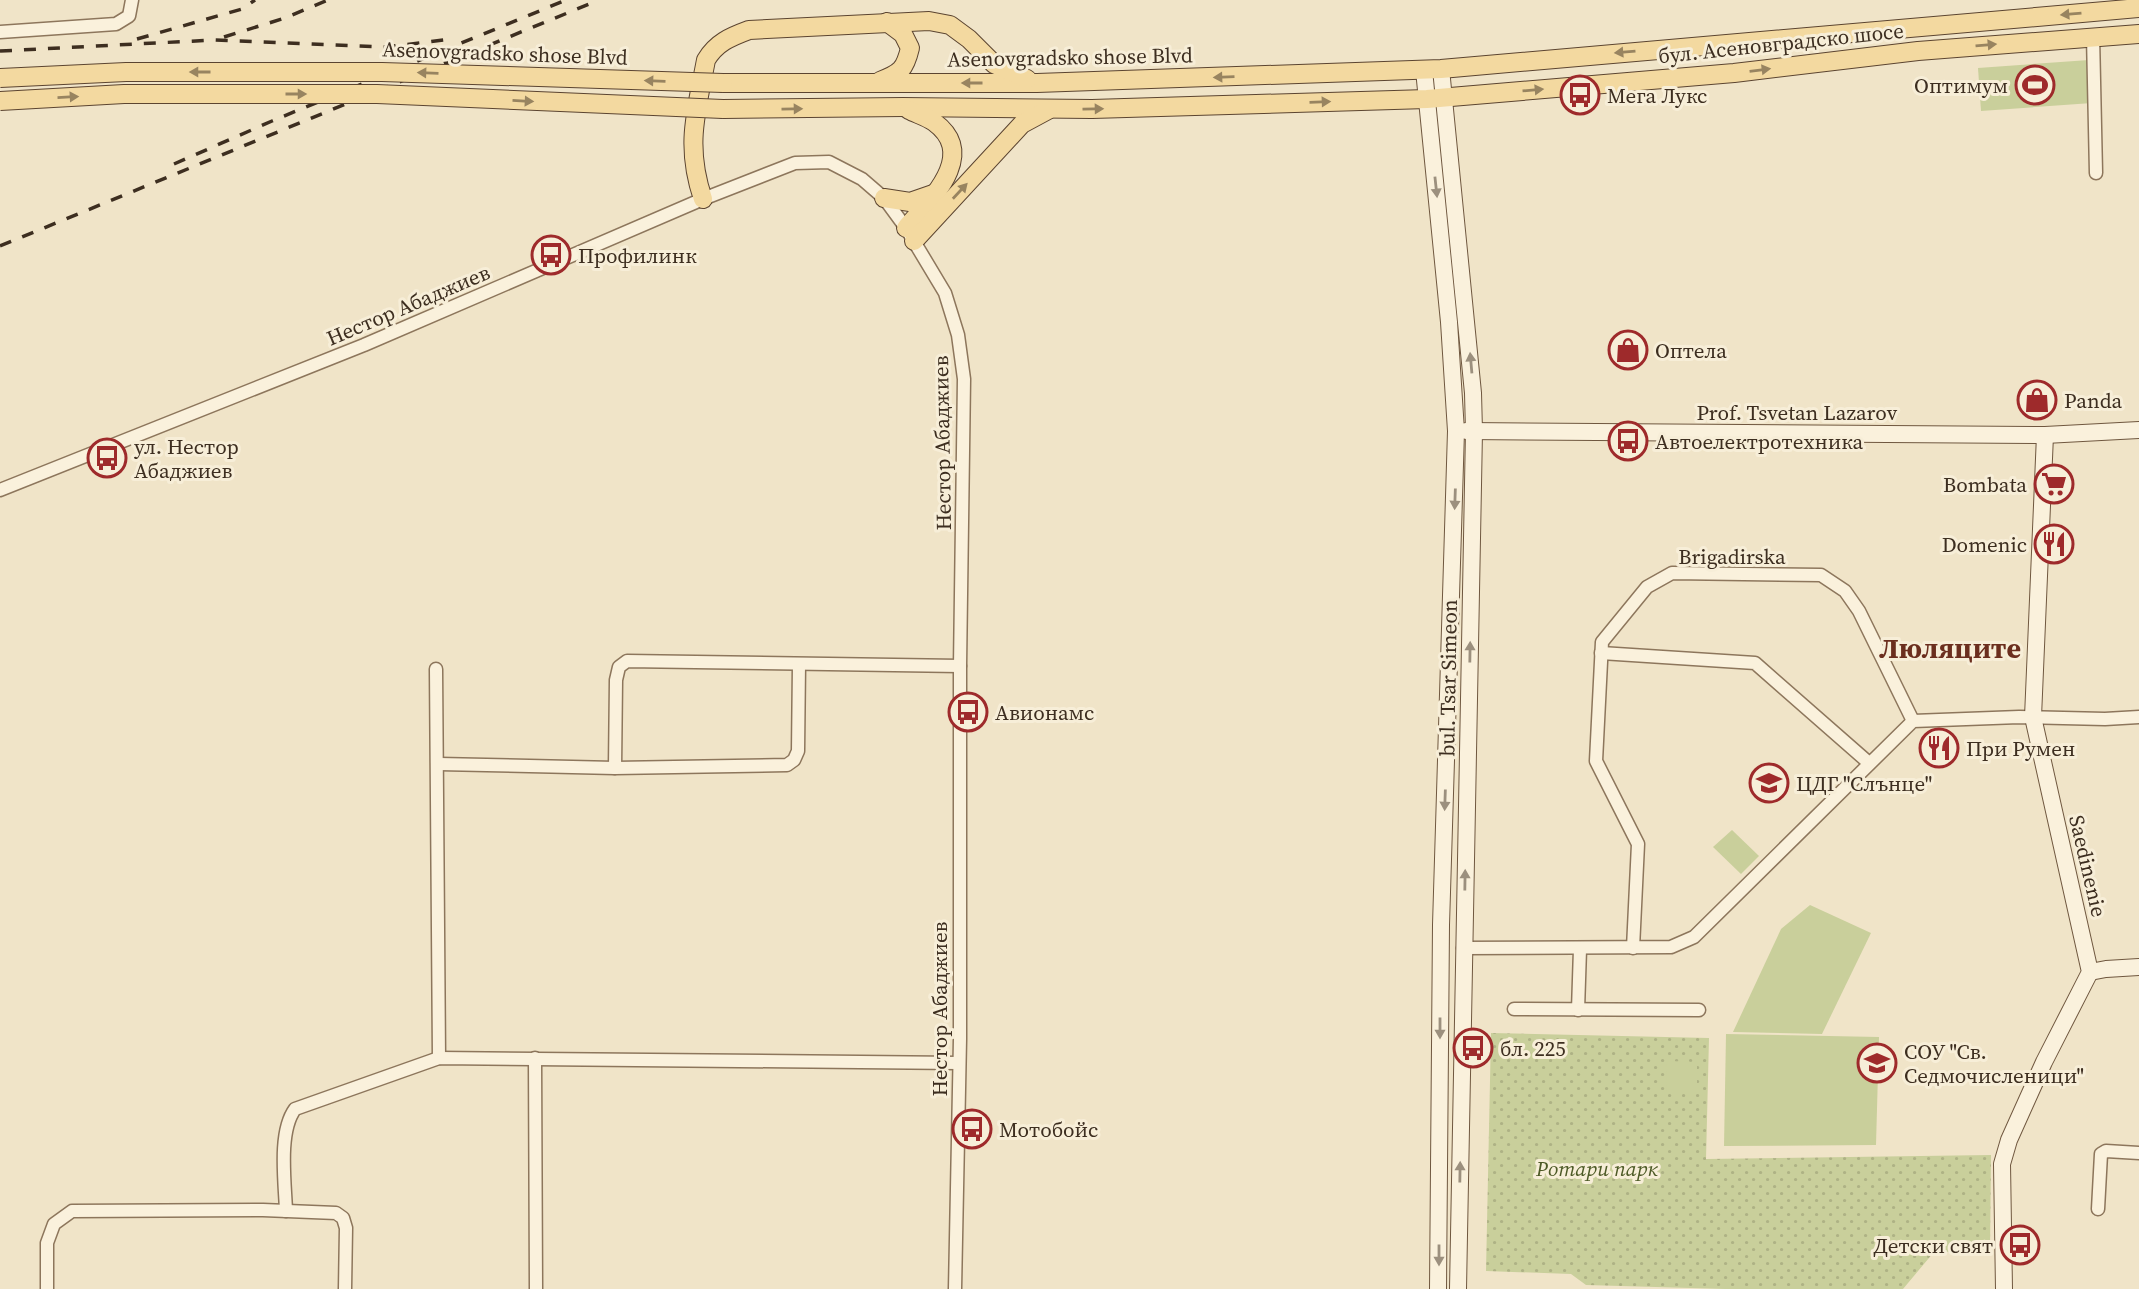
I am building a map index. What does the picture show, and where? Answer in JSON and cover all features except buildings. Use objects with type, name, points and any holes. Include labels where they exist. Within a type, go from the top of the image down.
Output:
[{"type":"main road","name":"Asenovgradsko shose Blvd","points":[[0,78],[126,72],[382,72],[723,83],[1037,83],[1433,69],[2139,8]]},
{"type":"main road","points":[[703,199],[696,178],[692,134],[706,60],[711,50],[722,42],[749,30],[929,21],[950,25],[970,39],[994,64],[1037,83]]},
{"type":"main road","points":[[876,82],[898,74],[907,62],[910,48],[903,34],[887,22]]},
{"type":"main road","name":"бул. Асеновградско шосе","points":[[1436,98],[1734,73],[1918,51],[2139,34]]},
{"type":"main road","name":"bul. Tsar Simeon","points":[[1433,69],[1473,393],[1474,431],[1458,1289]]},
{"type":"main road","points":[[0,100],[124,94],[377,94],[723,110],[1051,108],[1436,98]]},
{"type":"main road","name":"bul. Tsar Simeon","points":[[1436,98],[1455,431],[1441,925],[1438,1289]]},
{"type":"main road","points":[[903,107],[934,122],[951,141],[953,158],[945,181],[910,235]]},
{"type":"main road","points":[[910,235],[1022,124],[1051,108]]},
{"type":"main road","points":[[884,198],[910,202],[936,193]]},
{"type":"main road","name":"Prof. Tsvetan Lazarov","points":[[1455,431],[2045,435],[2139,430]]},
{"type":"main road","name":"Saedinenie","points":[[2045,435],[2033,717],[2090,972]]},
{"type":"main road","points":[[2004,1289],[2002,1164],[2009,1140],[2090,972],[2139,967]]},
{"type":"street","points":[[0,32],[116,24],[129,16],[132,0]]},
{"type":"street","points":[[2093,36],[2096,173]]},
{"type":"street","name":"Нестор Абаджиев","points":[[0,490],[364,345],[703,199],[794,163],[829,162],[862,178],[884,198],[945,293],[958,335],[964,379],[955,1289]]},
{"type":"street","name":"Brigadirska","points":[[1633,948],[1638,844],[1596,761],[1602,642],[1647,587],[1672,573],[1821,575],[1845,590],[1859,611],[1913,721]]},
{"type":"street","points":[[1601,653],[1755,663],[1869,763]]},
{"type":"street","points":[[615,768],[616,680],[619,667],[627,661],[960,666]]},
{"type":"street","points":[[439,764],[615,768],[787,765],[798,751],[799,664]]},
{"type":"street","points":[[436,669],[439,764],[439,1058]]},
{"type":"street","points":[[1463,948],[1671,947],[1694,937],[1913,721],[2033,717],[2105,719],[2139,716]]},
{"type":"street","points":[[1578,1010],[1580,949]]},
{"type":"street","points":[[1514,1009],[1699,1010]]},
{"type":"street","points":[[286,1211],[285,1132],[288,1119],[295,1109],[439,1058],[959,1063]]},
{"type":"street","points":[[535,1058],[536,1289]]},
{"type":"street","points":[[2098,1209],[2101,1154],[2106,1151],[2139,1153]]},
{"type":"street","points":[[47,1289],[47,1243],[54,1224],[72,1211],[336,1213],[343,1218],[346,1228],[345,1289]]},
{"type":"green space","name":"Оптимум","points":[[2089,60],[2092,103],[1981,111],[1978,68]]},
{"type":"green space","points":[[1732,830],[1759,856],[1741,874],[1713,847]]},
{"type":"green space","points":[[1810,905],[1871,933],[1822,1034],[1733,1032],[1781,929]]},
{"type":"green space","name":"Ротари парк","points":[[1491,1033],[1709,1038],[1706,1159],[1991,1155],[1990,1251],[1934,1252],[1903,1289],[1725,1289],[1586,1285],[1571,1274],[1486,1271]]},
{"type":"green space","points":[[1726,1034],[1879,1037],[1876,1145],[1724,1146]]},
{"type":"green space","points":[[1667,1061],[1697,1062],[1697,1092],[1666,1092]]},
{"type":"railway","points":[[137,39],[242,9],[255,0]]},
{"type":"railway","points":[[224,37],[285,18],[328,0]]},
{"type":"railway","points":[[174,164],[566,0]]},
{"type":"railway","points":[[0,246],[599,0]]},
{"type":"railway","points":[[0,51],[214,40],[386,47],[452,39]]},
{"type":"place","name":"Оптимум","points":[[2035,85]]},
{"type":"place","name":"Мега Лукс","points":[[1580,95]]},
{"type":"place","name":"Профилинк","points":[[551,255]]},
{"type":"place","name":"Оптела","points":[[1628,350]]},
{"type":"place","name":"Panda","points":[[2037,400]]},
{"type":"place","name":"Автоелектротехника","points":[[1628,441]]},
{"type":"place","name":"ул. Нестор Абаджиев","points":[[107,458]]},
{"type":"place","name":"Bombata","points":[[2054,484]]},
{"type":"place","name":"Domenic","points":[[2054,544]]},
{"type":"place","name":"Авионамс","points":[[968,712]]},
{"type":"place","name":"При Румен","points":[[1939,748]]},
{"type":"place","name":"ЦДГ \"Слънце\"","points":[[1769,783]]},
{"type":"place","name":"бл. 225","points":[[1473,1048]]},
{"type":"place","name":"СОУ \"Св. Седмочисленици\"","points":[[1877,1063]]},
{"type":"place","name":"Мотобойс","points":[[972,1129]]},
{"type":"place","name":"Детски свят","points":[[2020,1245]]},
{"type":"district","name":"Люляците","points":[[1950,648]]}]
